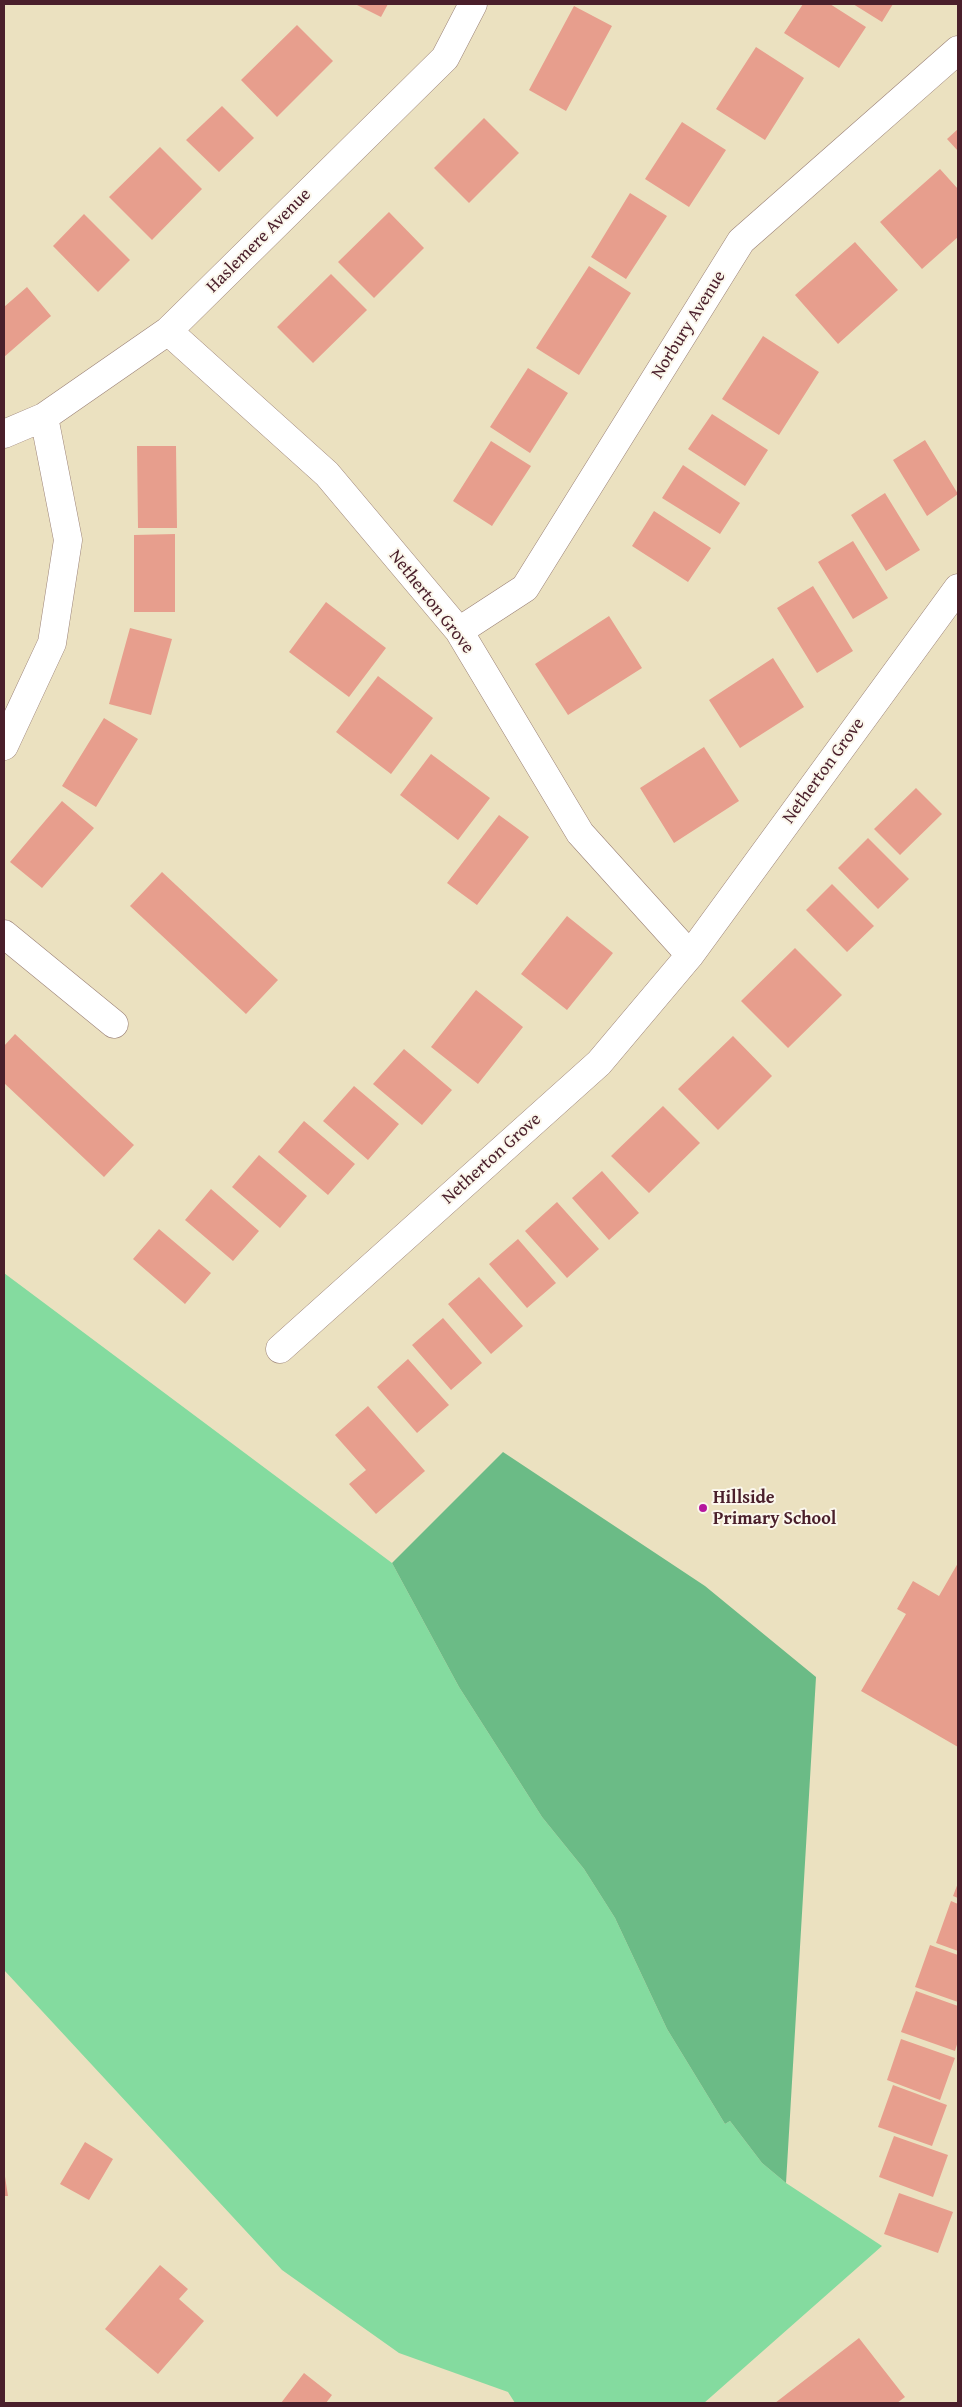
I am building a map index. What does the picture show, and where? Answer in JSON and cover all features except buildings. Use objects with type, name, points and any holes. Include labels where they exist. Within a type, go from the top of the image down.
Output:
[{"type":"street","name":"Haslemere Avenue","points":[[4,434],[44,417],[168,331],[445,58],[472,4]]},
{"type":"street","name":"Norbury Avenue","points":[[459,631],[525,588],[741,241],[958,50]]},
{"type":"street","name":"Netherton Grove","points":[[168,331],[327,474],[459,631],[580,833],[690,955]]},
{"type":"street","points":[[4,746],[52,643],[68,540],[44,417]]},
{"type":"street","name":"Netherton Grove","points":[[280,1349],[599,1064],[690,955],[958,588]]},
{"type":"street","points":[[4,934],[114,1024]]},
{"type":"green space","points":[[4,1273],[392,1563],[459,1687],[542,1817],[584,1869],[615,1918],[667,2029],[725,2124],[730,2121],[762,2163],[786,2183],[882,2246],[704,2403],[515,2403],[508,2392],[399,2353],[282,2270],[4,1970]]},
{"type":"green space","points":[[503,1452],[705,1586],[816,1677],[786,2183],[762,2163],[730,2121],[725,2124],[667,2029],[615,1918],[584,1869],[542,1817],[459,1687],[392,1563]]},
{"type":"place","name":"Hillside Primary School","points":[[703,1508]]}]
